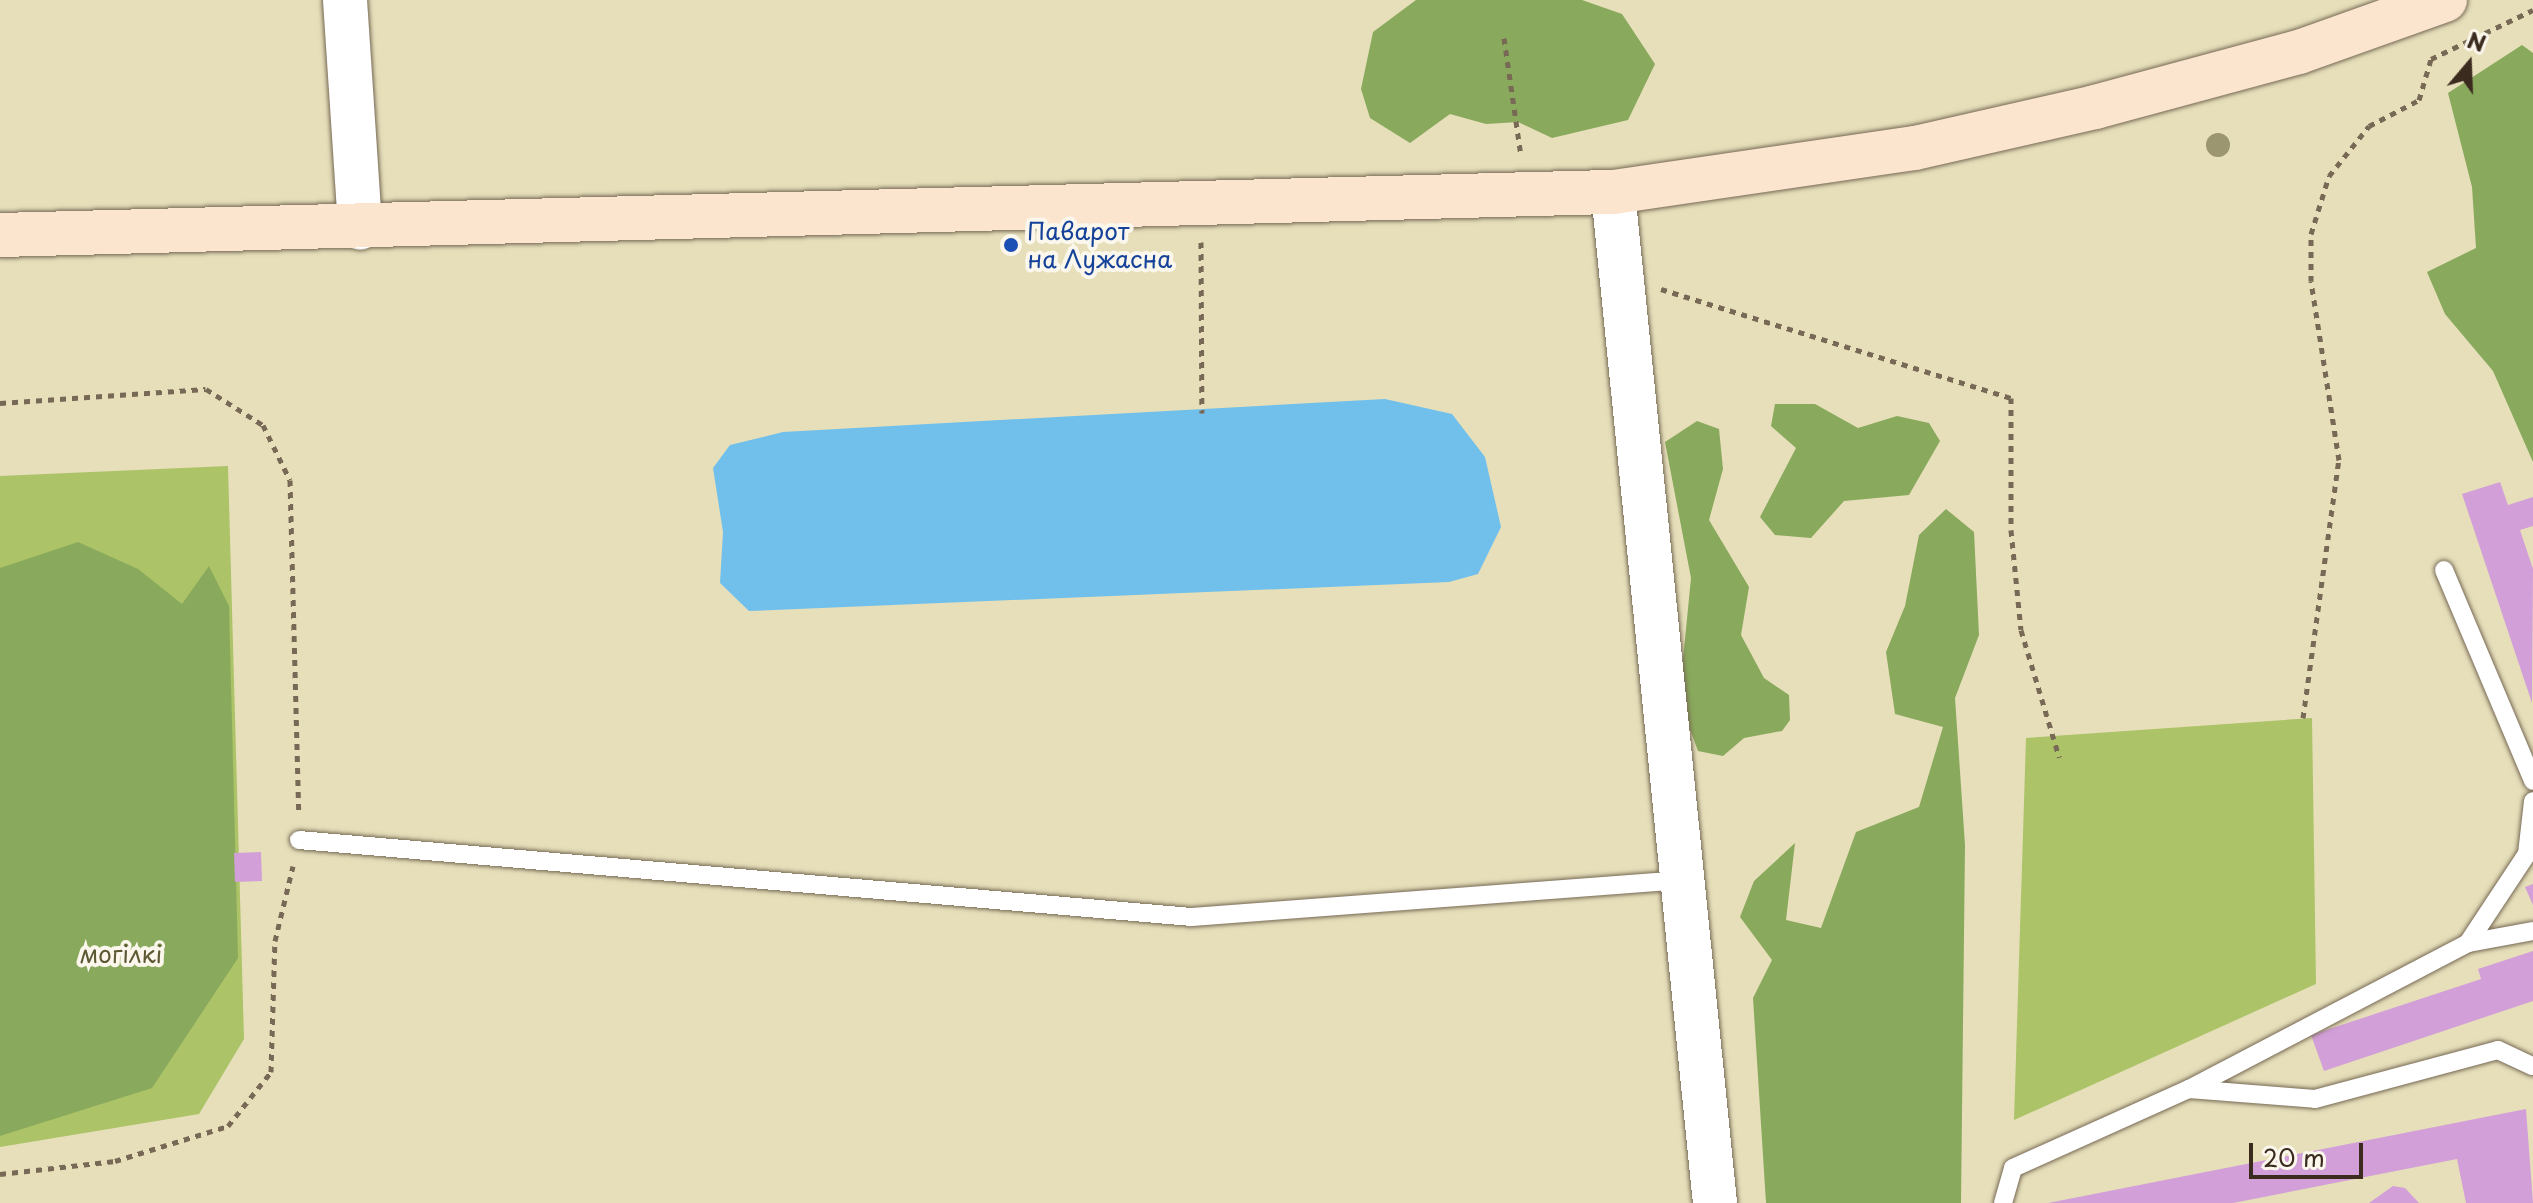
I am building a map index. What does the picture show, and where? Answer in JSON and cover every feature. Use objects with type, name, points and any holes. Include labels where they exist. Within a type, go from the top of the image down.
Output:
[{"type":"main road","points":[[0,235],[360,228],[1613,192],[1915,148],[2095,107],[2299,52],[2445,0]]},
{"type":"street","points":[[345,0],[360,228]]},
{"type":"street","points":[[1613,192],[1620,291],[1684,880],[1715,1203]]},
{"type":"lane","points":[[2444,570],[2533,781]]},
{"type":"lane","points":[[2468,943],[2527,854],[2533,801]]},
{"type":"lane","points":[[299,840],[1191,917],[1684,880]]},
{"type":"lane","points":[[2003,1203],[2013,1168],[2189,1089],[2468,943],[2533,931]]},
{"type":"lane","points":[[2189,1089],[2315,1099],[2498,1050],[2533,1066]]},
{"type":"path","points":[[2303,718],[2339,460],[2311,281],[2311,234],[2329,176],[2369,126],[2419,100],[2431,59],[2533,10]]},
{"type":"path","points":[[1504,38],[1521,154]]},
{"type":"path","points":[[1201,205],[1202,413]]},
{"type":"path","points":[[1620,291],[1666,288],[2011,398],[2011,530],[2021,630],[2059,757]]},
{"type":"path","points":[[0,403],[206,389],[263,425],[290,480],[299,840],[275,941],[271,1072],[228,1126],[115,1161],[0,1174]]},
{"type":"green space","points":[[1416,0],[1582,0],[1622,14],[1655,64],[1628,120],[1552,138],[1518,122],[1486,124],[1450,114],[1410,143],[1370,118],[1361,89],[1373,32]]},
{"type":"green space","points":[[2522,45],[2533,53],[2533,462],[2493,371],[2445,314],[2427,272],[2476,248],[2472,187],[2448,93]]},
{"type":"green space","points":[[1775,404],[1815,404],[1858,428],[1897,416],[1929,423],[1940,441],[1909,495],[1844,501],[1811,538],[1775,535],[1760,517],[1796,448],[1771,426]]},
{"type":"green space","points":[[1697,421],[1719,429],[1723,469],[1709,520],[1749,587],[1741,635],[1764,678],[1789,695],[1790,720],[1782,731],[1744,738],[1723,756],[1698,751],[1679,700],[1691,578],[1665,442]]},
{"type":"green space","name":"могілкі","points":[[228,466],[244,1039],[199,1114],[0,1147],[0,476]]},
{"type":"green space","points":[[1946,509],[1974,532],[1979,635],[1955,698],[1965,845],[1961,1203],[1766,1203],[1753,998],[1772,960],[1740,917],[1754,881],[1795,843],[1786,920],[1821,928],[1856,832],[1919,807],[1943,727],[1895,714],[1886,652],[1905,606],[1919,535]]},
{"type":"green space","name":"могілкі","points":[[78,542],[138,569],[182,604],[209,566],[229,606],[238,958],[152,1088],[0,1136],[0,568]]},
{"type":"green space","points":[[2312,718],[2316,984],[2014,1120],[2026,738]]},
{"type":"water","points":[[1385,399],[1452,414],[1485,457],[1501,527],[1478,574],[1449,582],[749,611],[720,583],[723,532],[713,468],[730,445],[783,432]]},
{"type":"building","points":[[2500,482],[2508,505],[2533,497],[2533,526],[2520,530],[2533,569],[2532,703],[2462,494]]},
{"type":"building","points":[[261,852],[262,881],[235,882],[234,853]]},
{"type":"building","points":[[2533,884],[2533,905],[2525,887]]},
{"type":"building","points":[[2533,951],[2533,1001],[2324,1071],[2311,1035],[2481,979],[2478,969]]},
{"type":"building","points":[[2526,1109],[2533,1203],[2466,1203],[2457,1159],[2233,1203],[2048,1203]]},
{"type":"building","points":[[2393,1186],[2405,1188],[2419,1203],[2369,1203]]},
{"type":"place","name":"Паварот на Лужасна","points":[[1011,245]]}]
